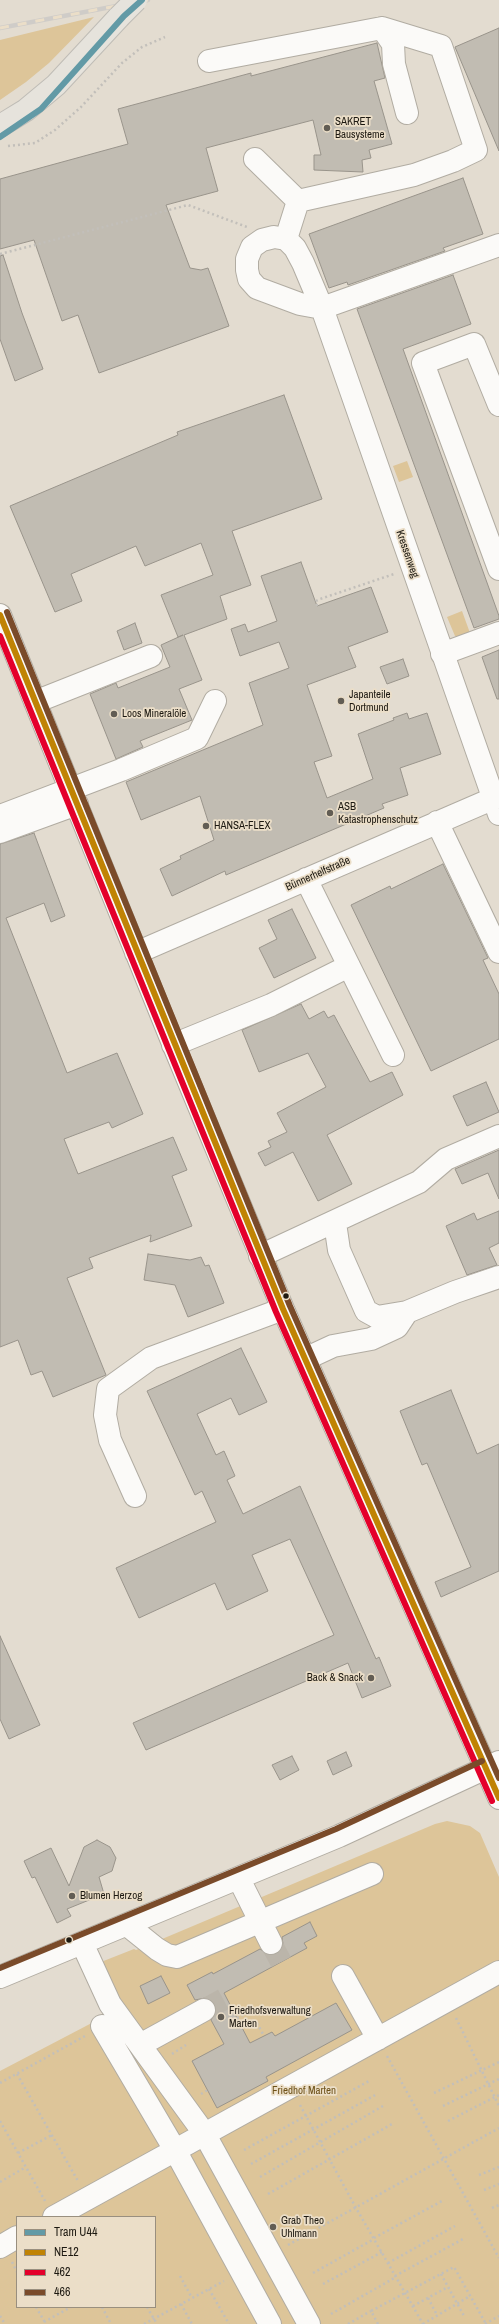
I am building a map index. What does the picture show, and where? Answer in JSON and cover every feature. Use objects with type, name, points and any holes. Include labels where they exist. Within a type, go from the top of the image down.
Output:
[{"type":"main road","points":[[4,136],[26,110],[56,85],[136,0]]},
{"type":"street","points":[[382,28],[393,44],[394,64],[407,113]]},
{"type":"street","points":[[209,61],[382,28],[441,46],[476,150],[453,161],[414,175],[298,201]]},
{"type":"street","points":[[255,159],[298,201]]},
{"type":"street","points":[[298,201],[286,239],[274,237],[262,240],[252,247],[247,259],[250,279],[257,288],[300,304],[322,308],[499,245]]},
{"type":"street","name":"Kressenweg","points":[[286,239],[295,248],[322,308],[411,568],[497,803]]},
{"type":"street","points":[[499,405],[474,344],[423,362],[499,569]]},
{"type":"street","points":[[0,614],[173,1045],[260,1256],[305,1359],[492,1765],[499,1798]]},
{"type":"street","points":[[442,654],[499,633]]},
{"type":"street","points":[[36,702],[151,656]]},
{"type":"street","points":[[0,832],[74,796],[122,770],[197,738],[215,701]]},
{"type":"street","points":[[0,816],[74,796]]},
{"type":"street","name":"Bünnerhelfstraße","points":[[136,953],[437,822],[497,803]]},
{"type":"street","points":[[437,822],[499,952]]},
{"type":"street","points":[[306,879],[393,1055]]},
{"type":"street","points":[[173,1045],[271,1005],[349,966]]},
{"type":"street","points":[[260,1256],[335,1223],[419,1182],[446,1159],[499,1136]]},
{"type":"street","points":[[335,1223],[339,1250],[366,1311],[376,1317],[407,1312],[455,1292],[499,1277]]},
{"type":"street","points":[[135,1496],[110,1440],[105,1415],[108,1389],[151,1358],[283,1309]]},
{"type":"street","points":[[305,1359],[333,1346],[371,1339],[397,1327],[407,1312]]},
{"type":"street","points":[[0,1977],[339,1836],[492,1765]]},
{"type":"street","points":[[127,1925],[157,1949],[167,1955],[177,1956],[372,1874]]},
{"type":"street","points":[[239,1878],[259,1922],[271,1943]]},
{"type":"street","points":[[82,1943],[110,2004],[204,2133],[309,2324]]},
{"type":"street","points":[[50,2211],[88,2198],[204,2133],[378,2039],[447,1999],[499,1972]]},
{"type":"street","points":[[343,1976],[378,2039]]},
{"type":"street","points":[[140,2045],[204,2010]]},
{"type":"street","points":[[102,2026],[175,2150],[270,2324]]},
{"type":"street","points":[[0,2247],[16,2238]]},
{"type":"path","points":[[4,136],[36,143],[55,130],[127,59],[142,47],[165,36]]},
{"type":"path","points":[[0,254],[188,205],[244,224],[262,240]]},
{"type":"path","points":[[317,606],[316,601],[320,599],[411,568]]},
{"type":"path","points":[[447,1999],[499,2106]]},
{"type":"path","points":[[237,2018],[250,2011]]},
{"type":"path","points":[[257,2023],[264,2036]]},
{"type":"path","points":[[0,2083],[102,2026]]},
{"type":"path","points":[[378,2039],[499,2258]]},
{"type":"path","points":[[154,2065],[190,2042]]},
{"type":"path","points":[[434,2093],[499,2062]]},
{"type":"path","points":[[17,2074],[88,2198]]},
{"type":"path","points":[[443,2106],[499,2078]]},
{"type":"path","points":[[244,2150],[368,2080]]},
{"type":"path","points":[[290,2087],[356,2208],[423,2324],[470,2296]]},
{"type":"path","points":[[251,2164],[377,2094]]},
{"type":"path","points":[[448,2121],[499,2095]]},
{"type":"path","points":[[260,2177],[383,2106]]},
{"type":"path","points":[[0,2121],[50,2211]]},
{"type":"path","points":[[268,2194],[392,2124]]},
{"type":"path","points":[[270,2255],[499,2128]]},
{"type":"path","points":[[18,2153],[52,2135]]},
{"type":"path","points":[[0,2182],[26,2167]]},
{"type":"path","points":[[479,2175],[499,2167]]},
{"type":"path","points":[[484,2190],[499,2184]]},
{"type":"path","points":[[313,2273],[442,2201]]},
{"type":"path","points":[[492,2208],[499,2205]]},
{"type":"path","points":[[388,2263],[456,2226]]},
{"type":"path","points":[[331,2314],[463,2239]]},
{"type":"path","points":[[323,2284],[382,2252]]},
{"type":"path","points":[[348,2324],[454,2267],[486,2324],[499,2316]]},
{"type":"path","points":[[144,2324],[241,2272]]},
{"type":"path","points":[[441,2274],[464,2316]]},
{"type":"path","points":[[180,2276],[192,2298]]},
{"type":"path","points":[[413,2306],[448,2287]]},
{"type":"path","points":[[209,2289],[229,2324]]},
{"type":"path","points":[[428,2298],[437,2315]]},
{"type":"path","points":[[181,2304],[192,2324]]},
{"type":"path","points":[[37,2308],[45,2323],[69,2308]]},
{"type":"path","points":[[103,2308],[111,2324]]},
{"type":"path","points":[[148,2308],[157,2324]]},
{"type":"path","points":[[371,2311],[378,2324]]},
{"type":"path","points":[[0,2316],[5,2324]]},
{"type":"green space","points":[[94,17],[49,63],[26,82],[0,100],[0,40]]},
{"type":"green space","points":[[407,461],[413,477],[399,482],[393,466]]},
{"type":"green space","points":[[462,611],[470,633],[460,637],[455,636],[447,617]]},
{"type":"green space","name":"Friedhof Marten","points":[[447,1821],[470,1826],[480,1833],[499,1877],[499,2324],[0,2324],[0,2071],[107,2015],[101,1962],[134,1949],[136,1950],[435,1824]]},
{"type":"building","points":[[499,28],[499,151],[455,47]]},
{"type":"building","points":[[377,43],[385,78],[374,81],[392,144],[369,150],[371,158],[362,160],[363,172],[314,170],[314,155],[321,155],[313,120],[206,148],[218,191],[166,205],[190,268],[201,270],[208,268],[229,326],[99,373],[78,315],[62,321],[34,240],[0,249],[0,179],[128,144],[118,109],[251,73],[251,76]]},
{"type":"building","points":[[463,178],[483,234],[443,248],[445,251],[348,285],[347,282],[329,288],[309,234]]},
{"type":"building","points":[[3,255],[22,313],[43,369],[15,381],[0,339],[0,256]]},
{"type":"building","points":[[453,275],[471,324],[403,349],[499,616],[499,619],[474,628],[357,309]]},
{"type":"building","points":[[284,395],[322,499],[232,531],[251,585],[220,596],[227,619],[184,635],[202,680],[179,689],[192,720],[140,741],[143,747],[116,759],[90,694],[116,683],[118,688],[170,667],[161,645],[183,635],[178,637],[161,595],[213,575],[201,543],[145,566],[136,546],[71,574],[82,601],[55,612],[10,506],[178,435],[177,432]]},
{"type":"building","points":[[301,562],[317,606],[371,587],[388,632],[348,647],[356,667],[307,685],[332,756],[314,762],[327,798],[373,779],[358,734],[394,720],[393,718],[407,713],[409,719],[427,713],[441,754],[400,768],[408,795],[382,804],[384,808],[226,875],[225,871],[172,896],[160,869],[181,859],[180,856],[214,840],[200,796],[141,820],[126,782],[263,725],[249,683],[289,668],[279,642],[240,656],[231,629],[245,624],[248,632],[277,621],[261,576]]},
{"type":"building","points":[[135,623],[142,643],[124,650],[117,631]]},
{"type":"building","points":[[499,650],[499,699],[497,699],[482,657]]},
{"type":"building","points":[[403,659],[409,676],[387,684],[380,667]]},
{"type":"building","points":[[34,833],[65,916],[51,922],[44,903],[6,918],[67,1073],[117,1053],[143,1114],[112,1128],[109,1122],[64,1139],[78,1174],[173,1137],[187,1170],[172,1176],[192,1226],[150,1242],[151,1235],[89,1258],[93,1268],[67,1278],[106,1375],[53,1397],[42,1371],[31,1375],[18,1340],[0,1347],[0,844]]},
{"type":"building","points":[[443,864],[488,958],[483,960],[499,994],[499,1039],[431,1071],[351,905],[390,886],[391,889]]},
{"type":"building","points":[[292,909],[316,958],[274,978],[259,948],[277,939],[268,920]]},
{"type":"building","points":[[301,1004],[309,1019],[324,1011],[328,1018],[334,1015],[370,1082],[392,1072],[403,1095],[327,1135],[352,1184],[318,1201],[293,1152],[265,1166],[258,1153],[271,1147],[268,1141],[287,1132],[277,1113],[326,1087],[308,1053],[259,1072],[242,1030]]},
{"type":"building","points":[[486,1082],[499,1112],[467,1126],[453,1096]]},
{"type":"building","points":[[499,1150],[499,1199],[488,1173],[462,1184],[455,1169]]},
{"type":"building","points":[[499,1211],[499,1243],[489,1248],[497,1265],[467,1275],[446,1226],[474,1213],[477,1220]]},
{"type":"building","points":[[148,1254],[190,1260],[201,1257],[205,1266],[209,1265],[224,1303],[188,1317],[175,1285],[144,1280]]},
{"type":"building","points":[[241,1348],[267,1402],[239,1415],[231,1398],[197,1414],[216,1455],[224,1451],[235,1476],[227,1480],[243,1514],[300,1486],[376,1659],[379,1657],[391,1686],[362,1698],[348,1663],[146,1750],[133,1723],[334,1635],[290,1539],[252,1555],[268,1591],[227,1610],[215,1583],[139,1618],[116,1568],[216,1522],[202,1491],[195,1495],[147,1391]]},
{"type":"building","points":[[451,1390],[477,1454],[499,1444],[499,1571],[441,1597],[435,1582],[471,1567],[427,1463],[422,1465],[400,1411]]},
{"type":"building","points":[[0,1636],[40,1725],[9,1739],[0,1719]]},
{"type":"building","points":[[346,1752],[352,1766],[333,1775],[327,1761]]},
{"type":"building","points":[[292,1756],[299,1770],[280,1780],[272,1765]]},
{"type":"building","points":[[97,1840],[110,1847],[116,1858],[112,1871],[99,1877],[104,1894],[67,1909],[71,1916],[57,1923],[35,1877],[32,1878],[24,1861],[51,1848],[69,1886],[84,1847]]},
{"type":"building","points":[[310,1922],[317,1936],[304,1943],[307,1948],[224,1993],[250,2043],[272,2032],[275,2036],[336,2003],[352,2030],[266,2077],[268,2081],[217,2108],[192,2061],[224,2044],[211,2020],[216,2011],[215,2004],[211,2000],[205,1998],[195,2000],[187,1985],[212,1972],[213,1974],[260,1949],[270,1955],[277,1954],[283,1944],[282,1937]]},
{"type":"building","points":[[161,1976],[170,1993],[148,2004],[140,1986]]},
{"type":"tunnel","points":[[271,1943],[281,1962]]},
{"type":"tunnel","points":[[204,2010],[226,1998]]},
{"type":"railway","points":[[0,28],[148,0]]},
{"type":"tram line","name":"U44","points":[[0,137],[41,109],[124,16],[142,0]]},
{"type":"transit line","name":"466","points":[[7,612],[290,1306],[499,1778]]},
{"type":"transit line","name":"NE12","points":[[0,615],[283,1309],[499,1798]]},
{"type":"transit line","name":"462","points":[[0,636],[276,1312],[492,1801]]},
{"type":"transit line","name":"466","points":[[0,1968],[336,1829],[482,1761]]},
{"type":"place","name":"SAKRET Bausysteme","points":[[327,128]]},
{"type":"place","name":"Japanteile Dortmund","points":[[341,701]]},
{"type":"place","name":"Loos Mineralöle","points":[[114,714]]},
{"type":"place","name":"ASB Katastrophenschutz","points":[[330,813]]},
{"type":"place","name":"HANSA-FLEX","points":[[206,826]]},
{"type":"place","name":"Back & Snack","points":[[371,1678]]},
{"type":"place","name":"Blumen Herzog","points":[[72,1896]]},
{"type":"place","name":"Friedhofsverwaltung Marten","points":[[221,2017]]},
{"type":"place","name":"Grab Theo Uhlmann","points":[[273,2227]]}]
